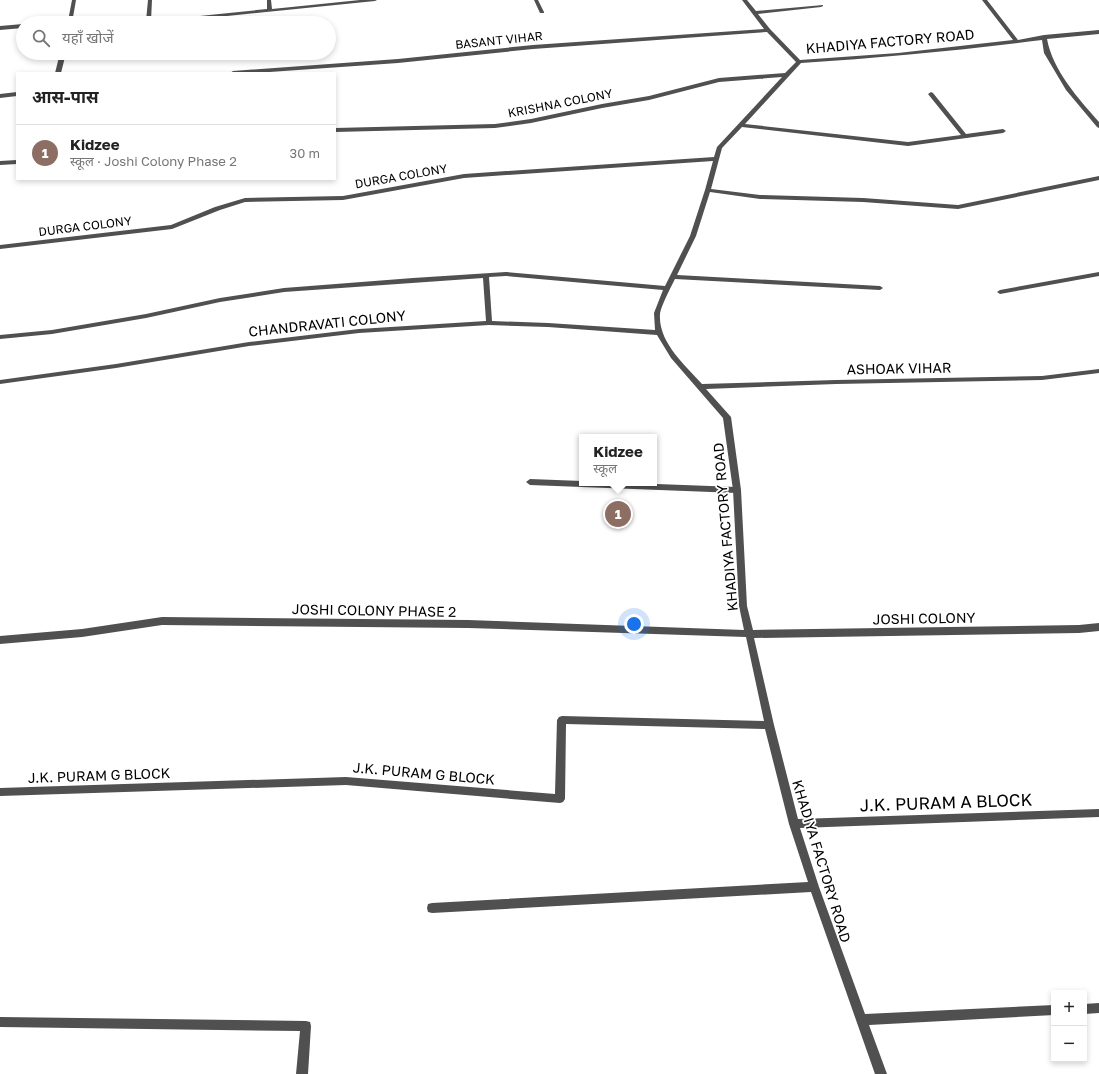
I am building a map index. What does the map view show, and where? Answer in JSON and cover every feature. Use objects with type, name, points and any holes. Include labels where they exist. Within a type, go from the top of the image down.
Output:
[{"type":"street","points":[[71,16],[74,0]]},
{"type":"street","points":[[149,16],[150,0]]},
{"type":"street","points":[[269,0],[270,11]]},
{"type":"street","points":[[219,16],[375,0]]},
{"type":"street","points":[[536,0],[542,12]]},
{"type":"street","points":[[744,0],[768,30],[799,62]]},
{"type":"street","points":[[984,0],[1017,42]]},
{"type":"street","points":[[754,13],[821,6]]},
{"type":"street","points":[[0,28],[16,27]]},
{"type":"street","name":"BASANT VIHAR","points":[[247,72],[398,61],[533,47],[768,30]]},
{"type":"street","name":"KHADIYA FACTORY ROAD","points":[[881,1074],[814,887],[794,824],[769,725],[743,606],[737,490],[727,417],[673,356],[659,333],[657,313],[672,277],[693,236],[708,190],[719,148],[799,62],[926,52],[1017,42],[1064,34],[1099,32]]},
{"type":"street","points":[[1044,38],[1047,53],[1069,90],[1099,126]]},
{"type":"street","points":[[58,72],[61,60]]},
{"type":"street","name":"KRISHNA COLONY","points":[[336,130],[495,126],[531,121],[649,98],[719,80],[786,75]]},
{"type":"street","points":[[0,96],[16,94]]},
{"type":"street","points":[[931,94],[965,137]]},
{"type":"street","points":[[740,125],[866,141],[908,144],[1003,131]]},
{"type":"street","name":"DURGA COLONY","points":[[0,247],[172,227],[230,203],[245,200],[343,198],[464,176],[716,159]]},
{"type":"street","points":[[0,163],[16,162]]},
{"type":"street","points":[[708,190],[760,197],[863,200],[958,207],[1099,178]]},
{"type":"street","points":[[0,337],[52,332],[146,316],[220,300],[284,290],[486,275],[506,274],[667,288]]},
{"type":"street","points":[[1000,292],[1099,274]]},
{"type":"street","points":[[486,275],[490,323]]},
{"type":"street","points":[[672,277],[880,288]]},
{"type":"street","name":"CHANDRAVATI COLONY","points":[[0,382],[116,366],[249,344],[359,331],[490,323],[548,325],[659,333]]},
{"type":"street","name":"ASHOAK VIHAR","points":[[700,387],[836,382],[1042,378],[1099,371]]},
{"type":"street","points":[[530,482],[579,484]]},
{"type":"street","points":[[634,486],[737,490]]},
{"type":"street","name":"JOSHI COLONY PHASE 2","points":[[0,640],[82,633],[162,621],[468,624],[750,634]]},
{"type":"street","name":"JOSHI COLONY","points":[[750,634],[1079,629],[1099,627]]},
{"type":"street","name":"J.K. PURAM G BLOCK","points":[[0,792],[346,781],[560,799],[562,720],[769,725]]},
{"type":"street","name":"J.K. PURAM A BLOCK","points":[[794,824],[1099,813]]},
{"type":"street","points":[[432,908],[814,887]]},
{"type":"street","points":[[1087,1009],[1099,1008]]},
{"type":"street","points":[[862,1020],[1051,1010]]},
{"type":"street","points":[[0,1022],[306,1026],[302,1074]]},
{"type":"place","name":"Kidzee","points":[[618,514]]}]
